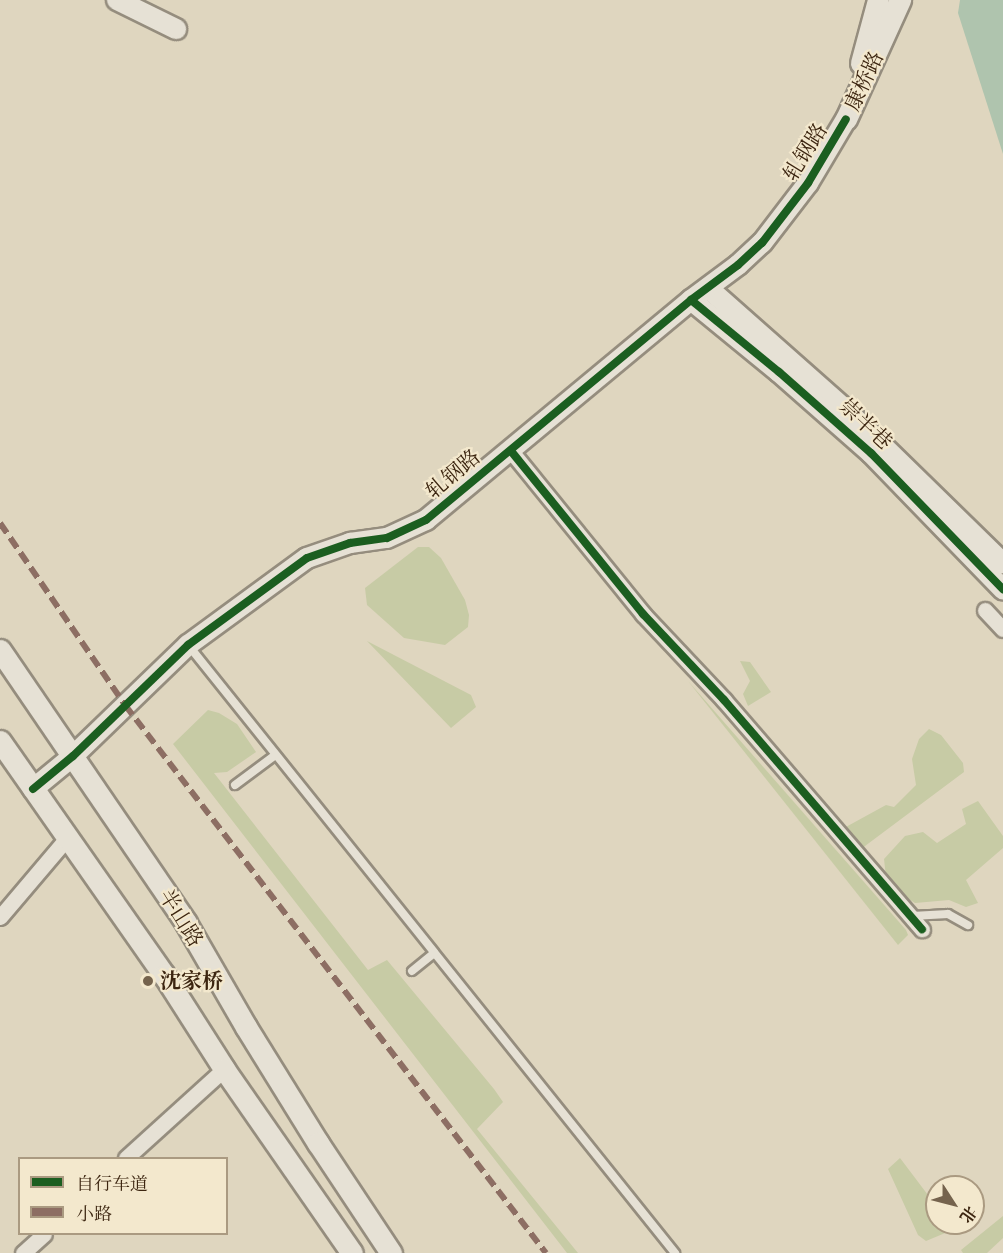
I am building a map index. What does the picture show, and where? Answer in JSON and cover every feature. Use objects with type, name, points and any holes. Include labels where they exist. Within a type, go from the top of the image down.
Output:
[{"type":"main road","name":"康桥路","points":[[846,119],[878,0]]},
{"type":"main road","name":"康桥路","points":[[846,119],[900,0]]},
{"type":"main road","name":"半山路","points":[[0,650],[186,922],[252,1037],[391,1253]]},
{"type":"main road","points":[[0,741],[164,975],[224,1069],[352,1253]]},
{"type":"street","points":[[117,0],[176,29]]},
{"type":"street","name":"轧钢路","points":[[33,789],[73,756],[188,645],[307,558],[350,543],[387,538],[426,520],[511,451],[762,243],[808,183],[846,119]]},
{"type":"street","name":"崇半巷","points":[[708,288],[845,409],[1003,562]]},
{"type":"street","name":"崇半巷","points":[[691,300],[797,387],[871,453],[1003,588]]},
{"type":"street","points":[[511,451],[643,614],[724,700],[922,929]]},
{"type":"street","points":[[985,609],[1003,629]]},
{"type":"street","points":[[0,917],[67,838]]},
{"type":"street","points":[[127,1157],[224,1069]]},
{"type":"street","points":[[23,1253],[42,1235]]},
{"type":"lane","points":[[188,645],[274,756],[675,1253]]},
{"type":"lane","points":[[235,785],[274,756]]},
{"type":"lane","points":[[912,916],[948,914],[968,925]]},
{"type":"lane","points":[[412,971],[434,953]]},
{"type":"shaded area","points":[[960,0],[1003,0],[1003,154],[958,13]]},
{"type":"shaded area","points":[[418,547],[429,547],[441,558],[465,600],[469,615],[468,627],[445,645],[404,638],[367,605],[365,588]]},
{"type":"shaded area","points":[[367,641],[471,695],[476,707],[451,728]]},
{"type":"shaded area","points":[[740,661],[750,662],[771,692],[748,706],[743,694],[750,681]]},
{"type":"shaded area","points":[[688,681],[906,930],[908,935],[898,945]]},
{"type":"shaded area","points":[[208,710],[219,713],[237,724],[256,752],[227,772],[214,773],[368,970],[387,960],[494,1089],[503,1102],[477,1129],[578,1253],[567,1253],[173,744]]},
{"type":"shaded area","points":[[929,729],[941,735],[963,763],[964,772],[861,849],[844,828],[886,805],[894,807],[916,785],[912,759],[919,739]]},
{"type":"shaded area","points":[[978,801],[1003,836],[1003,848],[966,880],[978,903],[966,907],[949,900],[915,903],[904,896],[886,877],[884,859],[905,836],[923,832],[937,843],[966,824],[962,809]]},
{"type":"shaded area","points":[[900,1158],[925,1191],[925,1235],[940,1235],[926,1241],[918,1235],[888,1169]]},
{"type":"shaded area","points":[[1003,1216],[1003,1238],[987,1253],[963,1253],[961,1250],[980,1235],[985,1235],[985,1231]]},
{"type":"marked path","points":[[0,523],[125,705],[546,1253]]},
{"type":"cycle path","points":[[33,789],[73,756],[188,645],[307,558],[350,543],[387,538],[426,520],[691,300],[738,265],[762,243],[808,183],[846,119]]},
{"type":"cycle path","points":[[691,300],[779,372],[871,453],[1003,589]]},
{"type":"cycle path","points":[[511,451],[643,614],[724,700],[922,929]]},
{"type":"place","name":"沈家桥","points":[[148,981]]}]
